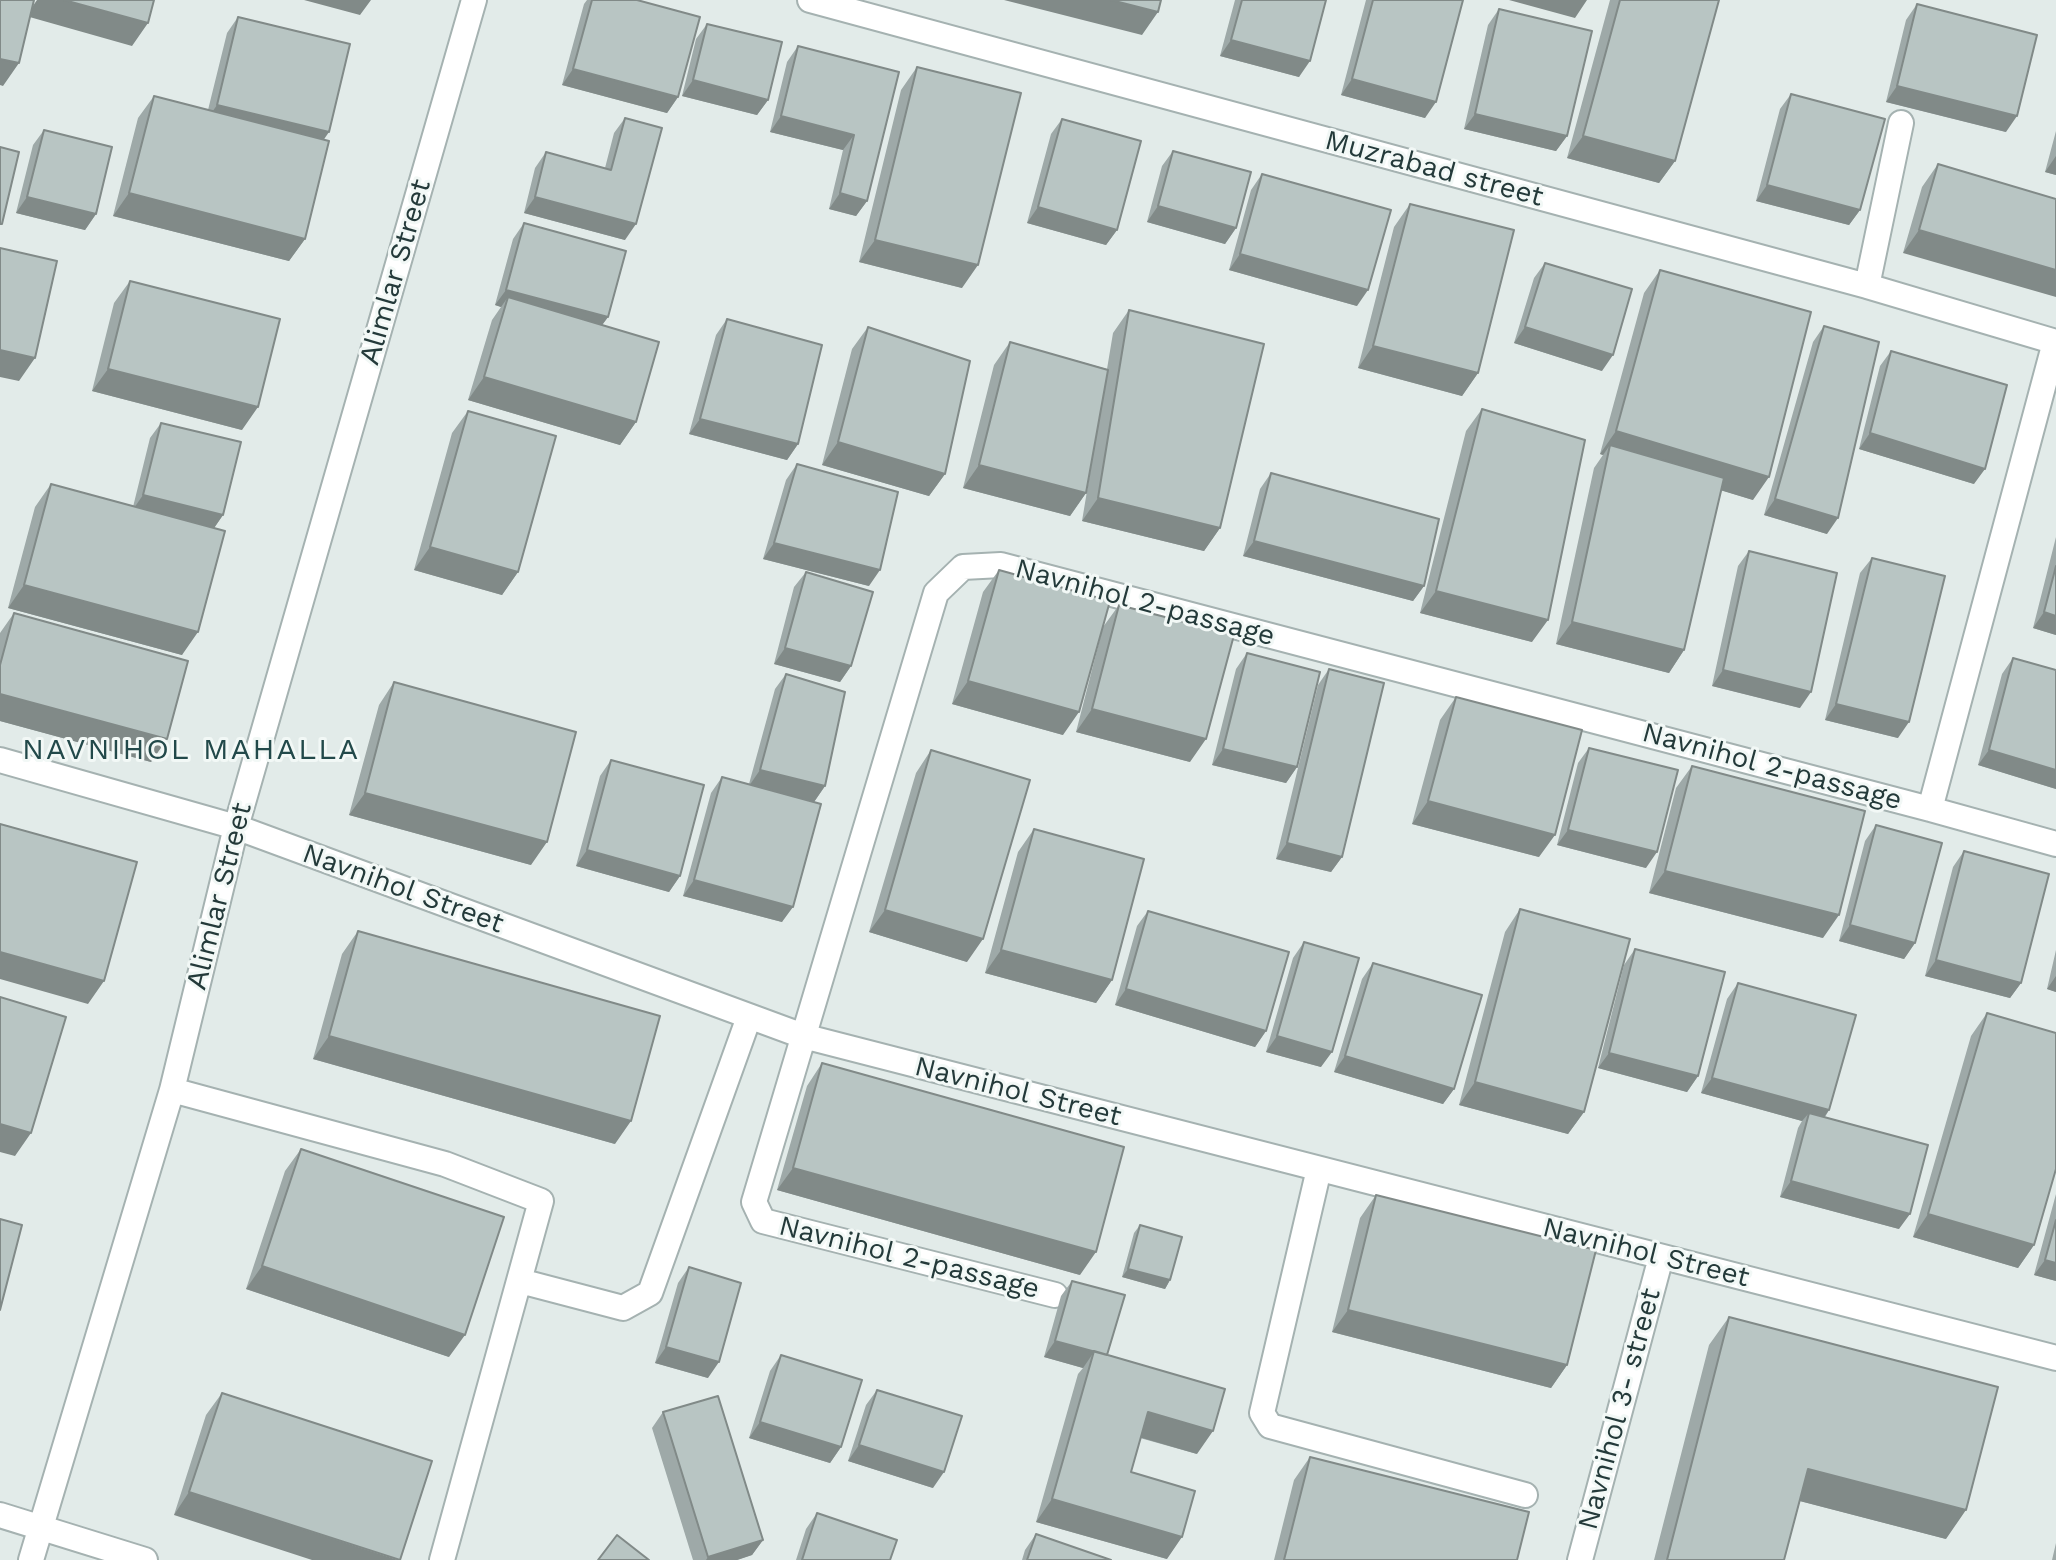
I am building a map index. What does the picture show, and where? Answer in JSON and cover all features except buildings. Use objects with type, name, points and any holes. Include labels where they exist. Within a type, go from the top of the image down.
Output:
[{"type":"street","name":"Аlimlar Street","points":[[31,1560],[172,1090],[236,827],[474,0]]},
{"type":"street","name":"Muzrabad street","points":[[810,0],[1867,286],[2056,342]]},
{"type":"street","points":[[1867,286],[1901,123]]},
{"type":"street","points":[[1930,809],[2056,342]]},
{"type":"street","name":"Navnihol 2-passage","points":[[1055,1295],[763,1221],[754,1202],[936,593],[963,567],[1001,565],[2056,844]]},
{"type":"street","name":"Navnihol Street","points":[[0,760],[236,827],[803,1036],[2056,1358]]},
{"type":"street","points":[[520,1281],[623,1308],[650,1293],[749,1017]]},
{"type":"street","points":[[172,1090],[445,1164],[541,1201],[442,1560]]},
{"type":"street","points":[[1319,1169],[1262,1413],[1270,1426],[1525,1495]]},
{"type":"street","name":"Navnihol 3- street","points":[[1580,1560],[1661,1257]]},
{"type":"street","points":[[0,1515],[145,1560]]},
{"type":"district","name":"NAVNIHOL MAHALLA","points":[[191,750]]}]
